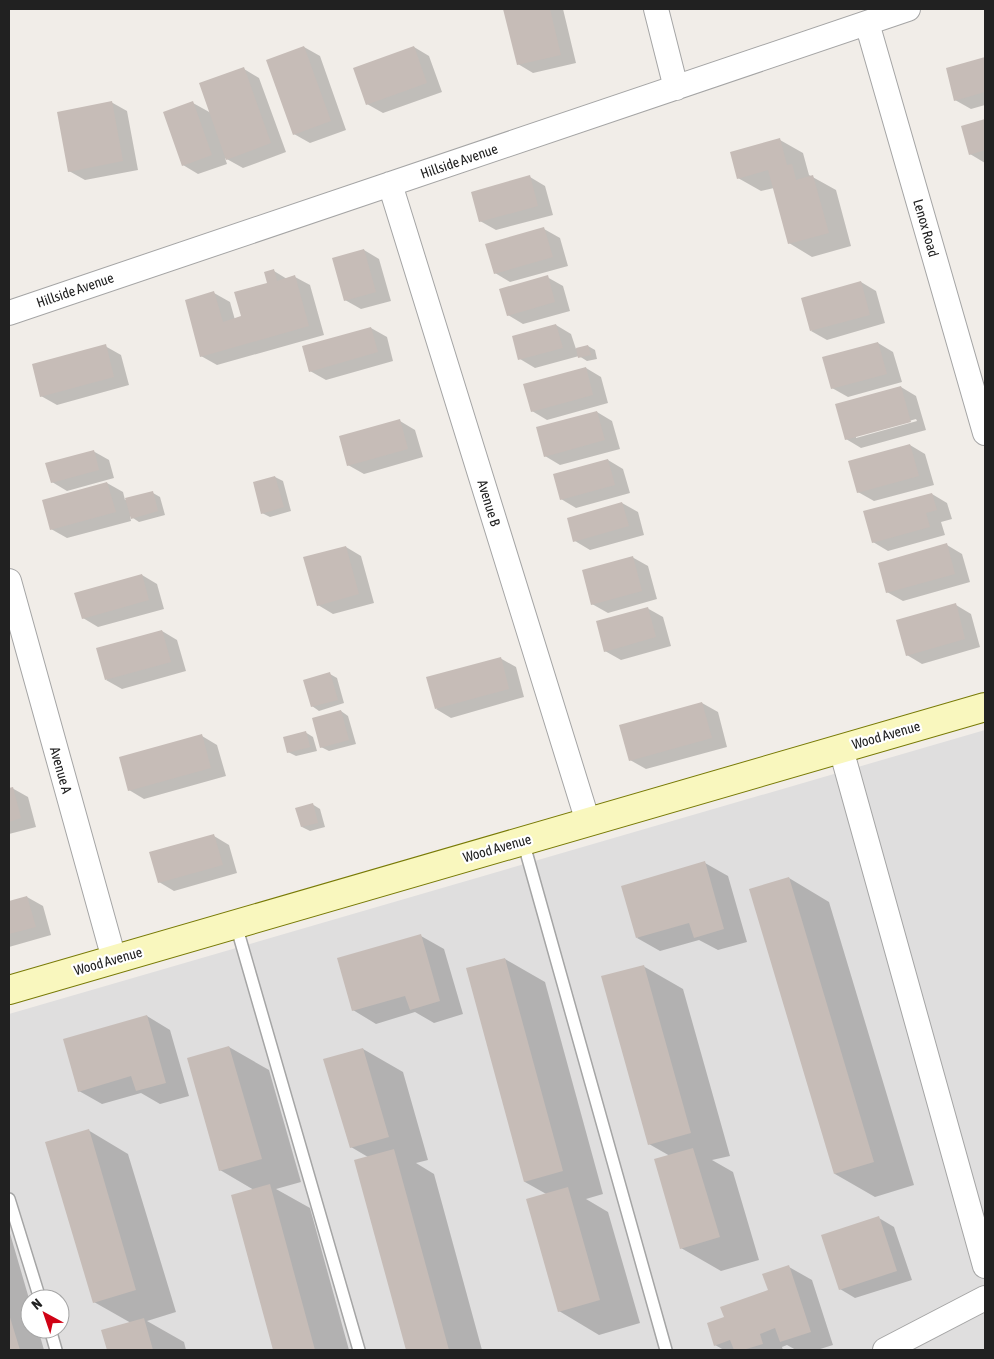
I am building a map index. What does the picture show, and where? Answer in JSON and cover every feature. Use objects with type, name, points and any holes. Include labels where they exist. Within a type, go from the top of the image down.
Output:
[{"type":"street","points":[[656,9],[676,88]]},
{"type":"street","name":"Hillside Avenue","points":[[9,313],[908,9]]},
{"type":"street","name":"Lenox Road","points":[[867,23],[985,434]]},
{"type":"street","name":"Avenue B","points":[[390,184],[588,822]]},
{"type":"street","name":"Avenue A","points":[[9,581],[114,959]]},
{"type":"street","name":"Wood Avenue","points":[[9,990],[985,706]]},
{"type":"street","points":[[841,749],[985,1266]]},
{"type":"street","points":[[885,1350],[985,1298]]},
{"type":"lane","points":[[523,841],[666,1350]]},
{"type":"lane","points":[[236,924],[359,1350]]},
{"type":"lane","points":[[9,1199],[37,1289]]},
{"type":"shaded area","points":[[985,730],[985,1350],[9,1350],[9,1014]]},
{"type":"building","points":[[503,9],[550,9],[561,55],[517,65]]},
{"type":"building","points":[[304,46],[331,121],[293,135],[266,60]]},
{"type":"building","points":[[414,46],[427,83],[366,105],[353,68]]},
{"type":"building","points":[[985,57],[985,92],[954,101],[946,68]]},
{"type":"building","points":[[244,67],[271,143],[226,160],[199,83]]},
{"type":"building","points":[[112,101],[123,161],[68,172],[57,112]]},
{"type":"building","points":[[193,101],[212,155],[182,166],[163,112]]},
{"type":"building","points":[[985,119],[985,150],[969,155],[961,126]]},
{"type":"building","points":[[780,138],[787,165],[792,164],[796,180],[813,175],[829,233],[788,244],[768,170],[737,179],[730,152]]},
{"type":"building","points":[[530,175],[538,206],[479,222],[471,192]]},
{"type":"building","points":[[544,227],[553,257],[494,274],[485,244]]},
{"type":"building","points":[[364,249],[376,292],[344,301],[332,258]]},
{"type":"building","points":[[274,269],[277,281],[295,275],[309,326],[200,357],[185,300],[214,291],[223,322],[241,316],[234,292],[267,283],[264,272]]},
{"type":"building","points":[[548,275],[555,302],[507,316],[499,289]]},
{"type":"building","points":[[861,281],[870,315],[810,331],[801,298]]},
{"type":"building","points":[[556,324],[563,348],[518,360],[512,336]]},
{"type":"building","points":[[371,327],[378,352],[309,372],[302,346]]},
{"type":"building","points":[[878,342],[887,374],[831,389],[822,357]]},
{"type":"building","points":[[106,344],[114,377],[40,397],[32,364]]},
{"type":"building","points":[[588,345],[591,355],[578,358],[576,348]]},
{"type":"building","points":[[586,367],[593,395],[531,412],[523,384]]},
{"type":"building","points":[[901,386],[911,422],[845,440],[835,404]]},
{"type":"building","points":[[597,411],[605,440],[544,457],[536,427]]},
{"type":"building","points":[[400,419],[408,449],[347,466],[339,436]]},
{"type":"building","points":[[910,444],[919,476],[857,493],[848,461]]},
{"type":"building","points":[[94,450],[99,470],[51,483],[45,463]]},
{"type":"building","points":[[608,459],[615,485],[560,500],[553,474]]},
{"type":"building","points":[[275,476],[284,507],[261,514],[253,482]]},
{"type":"building","points":[[107,482],[116,512],[50,530],[42,500]]},
{"type":"building","points":[[153,491],[158,511],[131,519],[125,498]]},
{"type":"building","points":[[932,493],[937,510],[926,513],[930,527],[872,543],[863,511]]},
{"type":"building","points":[[622,502],[629,526],[573,542],[567,518]]},
{"type":"building","points":[[947,543],[955,574],[886,593],[878,563]]},
{"type":"building","points":[[346,546],[359,594],[317,606],[303,557]]},
{"type":"building","points":[[633,556],[642,591],[591,605],[582,570]]},
{"type":"building","points":[[142,574],[149,600],[82,619],[74,593]]},
{"type":"building","points":[[956,603],[965,639],[906,656],[896,620]]},
{"type":"building","points":[[648,607],[656,637],[604,652],[596,621]]},
{"type":"building","points":[[162,630],[171,662],[105,680],[96,648]]},
{"type":"building","points":[[501,657],[509,689],[435,709],[426,677]]},
{"type":"building","points":[[330,672],[338,700],[311,707],[303,680]]},
{"type":"building","points":[[702,702],[712,738],[629,761],[619,725]]},
{"type":"building","points":[[341,710],[349,740],[320,748],[312,718]]},
{"type":"building","points":[[306,731],[310,747],[287,753],[283,737]]},
{"type":"building","points":[[202,734],[211,768],[128,791],[119,757]]},
{"type":"building","points":[[13,787],[21,818],[9,822],[9,788]]},
{"type":"building","points":[[313,803],[318,823],[301,827],[295,808]]},
{"type":"building","points":[[214,834],[223,865],[158,883],[149,852]]},
{"type":"building","points":[[705,861],[724,929],[694,938],[689,923],[636,938],[621,886]]},
{"type":"building","points":[[789,877],[874,1162],[834,1174],[749,889]]},
{"type":"building","points":[[27,896],[36,927],[9,934],[9,901]]},
{"type":"building","points":[[421,934],[440,1001],[410,1010],[405,996],[352,1011],[337,958]]},
{"type":"building","points":[[505,958],[563,1171],[524,1182],[466,968]]},
{"type":"building","points":[[644,965],[691,1133],[648,1145],[601,976]]},
{"type":"building","points":[[147,1015],[166,1083],[136,1091],[131,1076],[78,1092],[63,1039]]},
{"type":"building","points":[[229,1046],[262,1159],[219,1171],[187,1058]]},
{"type":"building","points":[[363,1048],[389,1137],[350,1148],[323,1059]]},
{"type":"building","points":[[89,1129],[136,1290],[93,1303],[45,1142]]},
{"type":"building","points":[[693,1148],[720,1237],[680,1249],[654,1159]]},
{"type":"building","points":[[394,1149],[449,1350],[406,1350],[354,1160]]},
{"type":"building","points":[[270,1184],[315,1350],[273,1350],[231,1195]]},
{"type":"building","points":[[568,1187],[600,1300],[558,1312],[526,1199]]},
{"type":"building","points":[[879,1216],[897,1271],[839,1290],[821,1235]]},
{"type":"building","points":[[789,1265],[811,1332],[780,1342],[775,1328],[760,1334],[763,1344],[743,1350],[734,1350],[730,1340],[714,1346],[707,1323],[724,1317],[720,1307],[768,1290],[762,1274]]},
{"type":"building","points":[[9,1314],[20,1350],[9,1350]]},
{"type":"building","points":[[144,1318],[153,1350],[107,1350],[101,1330]]}]
